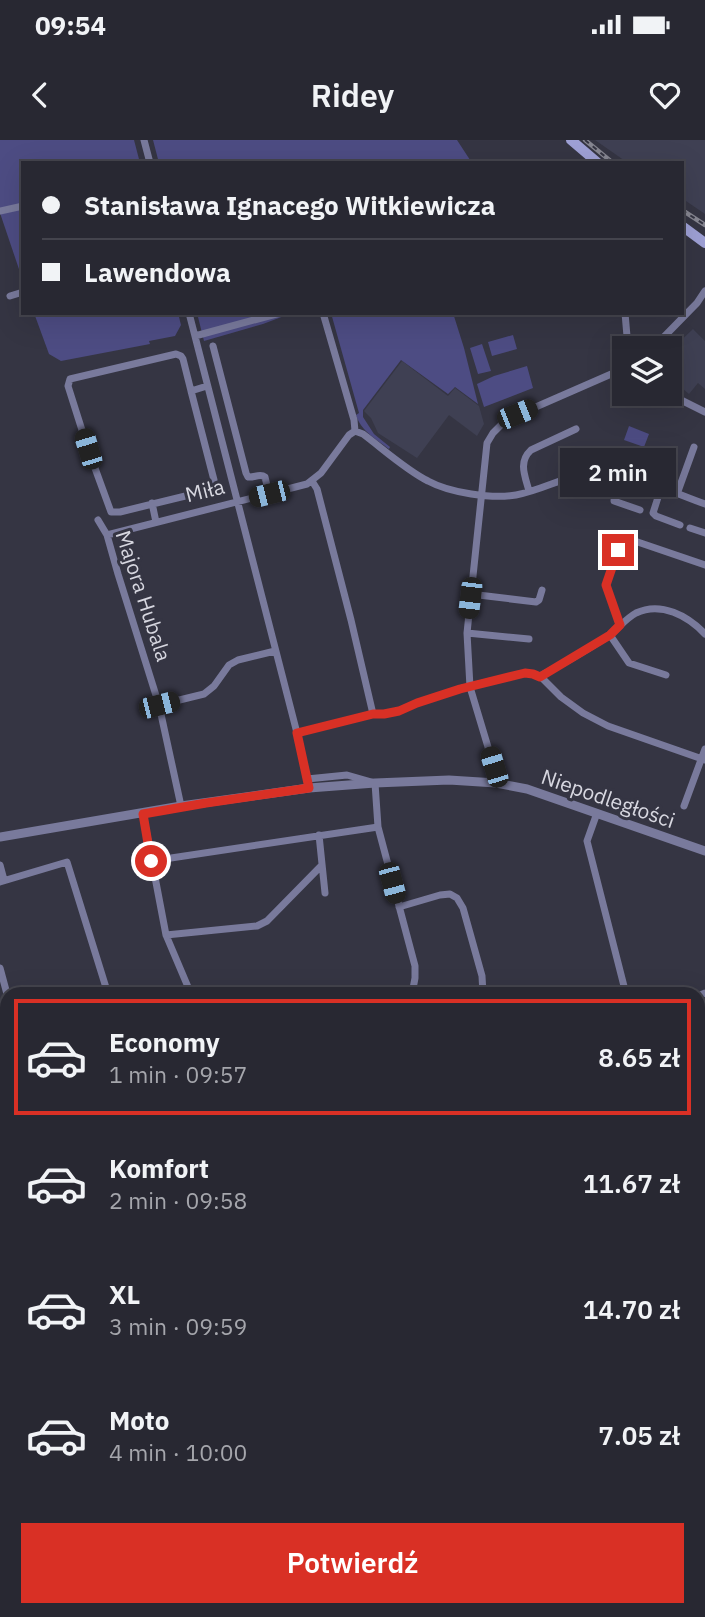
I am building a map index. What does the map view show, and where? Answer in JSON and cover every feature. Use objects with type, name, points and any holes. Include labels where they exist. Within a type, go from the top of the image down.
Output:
[{"type":"main road","points":[[571,140],[596,161]]},
{"type":"main road","points":[[684,227],[705,243]]},
{"type":"street","points":[[144,140],[149,161]]},
{"type":"street","points":[[0,211],[21,206]]},
{"type":"street","points":[[665,336],[705,291]]},
{"type":"street","points":[[9,296],[21,293]]},
{"type":"street","points":[[697,303],[705,298]]},
{"type":"street","points":[[190,315],[308,784]]},
{"type":"street","points":[[195,336],[274,315]]},
{"type":"street","points":[[324,315],[355,431]]},
{"type":"street","points":[[625,315],[627,336]]},
{"type":"street","points":[[213,346],[246,473],[251,478],[263,475],[269,494]]},
{"type":"street","points":[[176,354],[183,359],[191,391],[214,485],[210,490],[111,512],[88,449],[68,381],[72,377],[176,354]]},
{"type":"street","points":[[202,364],[217,360]]},
{"type":"street","points":[[496,783],[494,767],[470,687],[467,633],[487,443],[506,420],[612,374]]},
{"type":"street","points":[[191,391],[207,386]]},
{"type":"street","points":[[682,400],[705,412]]},
{"type":"street","points":[[529,491],[523,466],[526,455],[531,450],[576,429]]},
{"type":"street","points":[[355,431],[312,481],[317,489],[373,714]]},
{"type":"street","points":[[355,431],[363,434],[410,470],[447,488],[481,495],[517,495],[581,475],[611,472],[705,504]]},
{"type":"street","points":[[677,494],[694,447]]},
{"type":"street","points":[[611,472],[615,489],[614,501],[640,510]]},
{"type":"street","name":"Miła","points":[[107,535],[312,481]]},
{"type":"street","points":[[661,488],[653,513],[680,525]]},
{"type":"street","points":[[152,503],[156,522]]},
{"type":"street","name":"Majora Hubala","points":[[98,520],[107,535],[159,705],[181,806]]},
{"type":"street","points":[[690,528],[705,533]]},
{"type":"street","points":[[620,625],[606,585],[623,537],[705,565]]},
{"type":"street","points":[[470,594],[536,602],[542,590]]},
{"type":"street","points":[[540,677],[610,635],[636,613],[649,609],[667,609],[683,616],[705,634]]},
{"type":"street","points":[[467,633],[528,639]]},
{"type":"street","points":[[610,635],[629,663],[666,675]]},
{"type":"street","points":[[159,705],[204,694],[214,686],[229,665],[237,660],[275,651]]},
{"type":"street","points":[[297,733],[373,714],[399,711],[470,687],[525,673],[540,677],[583,713],[608,726],[703,759]]},
{"type":"street","points":[[684,806],[705,749]]},
{"type":"street","name":"Niepodległości","points":[[0,837],[308,784],[449,780],[496,783],[527,789],[705,851]]},
{"type":"street","points":[[375,783],[377,827],[415,966],[413,987]]},
{"type":"street","points":[[597,813],[587,841],[624,987]]},
{"type":"street","points":[[143,814],[166,935],[188,987]]},
{"type":"street","points":[[151,861],[377,827]]},
{"type":"street","points":[[319,835],[325,893]]},
{"type":"street","points":[[0,865],[2,881],[67,862],[105,987]]},
{"type":"street","points":[[166,935],[257,926],[267,920],[322,865]]},
{"type":"street","points":[[399,907],[440,895],[450,894],[457,898],[463,908],[482,976],[482,987]]},
{"type":"street","points":[[0,968],[6,987]]},
{"type":"shaded area","points":[[0,140],[134,140],[139,161],[21,161],[21,275],[0,213]]},
{"type":"shaded area","points":[[153,140],[457,140],[471,161],[158,161]]},
{"type":"shaded area","points":[[595,140],[705,140],[705,214],[684,200],[684,161],[625,161]]},
{"type":"shaded area","points":[[35,315],[178,315],[181,325],[175,336],[149,341],[150,344],[61,361],[49,354]]},
{"type":"shaded area","points":[[198,315],[287,315],[263,324],[204,341]]},
{"type":"shaded area","points":[[332,315],[454,315],[478,404],[455,387],[448,394],[401,360],[363,410],[363,417],[374,434],[390,447],[389,449],[361,426],[356,415],[359,413]]},
{"type":"shaded area","points":[[693,329],[705,341],[705,389],[698,383],[689,394],[682,388],[682,340]]},
{"type":"shaded area","points":[[513,335],[517,349],[492,356],[488,342]]},
{"type":"shaded area","points":[[482,344],[491,371],[478,374],[470,348]]},
{"type":"shaded area","points":[[402,361],[448,396],[455,388],[479,406],[484,424],[477,436],[449,415],[417,458],[378,433],[371,418],[364,411]]},
{"type":"shaded area","points":[[527,366],[533,388],[484,407],[477,384]]},
{"type":"shaded area","points":[[629,426],[649,434],[644,447],[624,440]]},
{"type":"railway","points":[[585,140],[611,161]]},
{"type":"railway","points":[[684,211],[705,225]]},
{"type":"route","points":[[151,861],[143,814],[309,788],[297,733],[373,714],[399,711],[460,689],[525,673],[540,677],[610,635],[620,625],[606,585],[618,550]]}]
